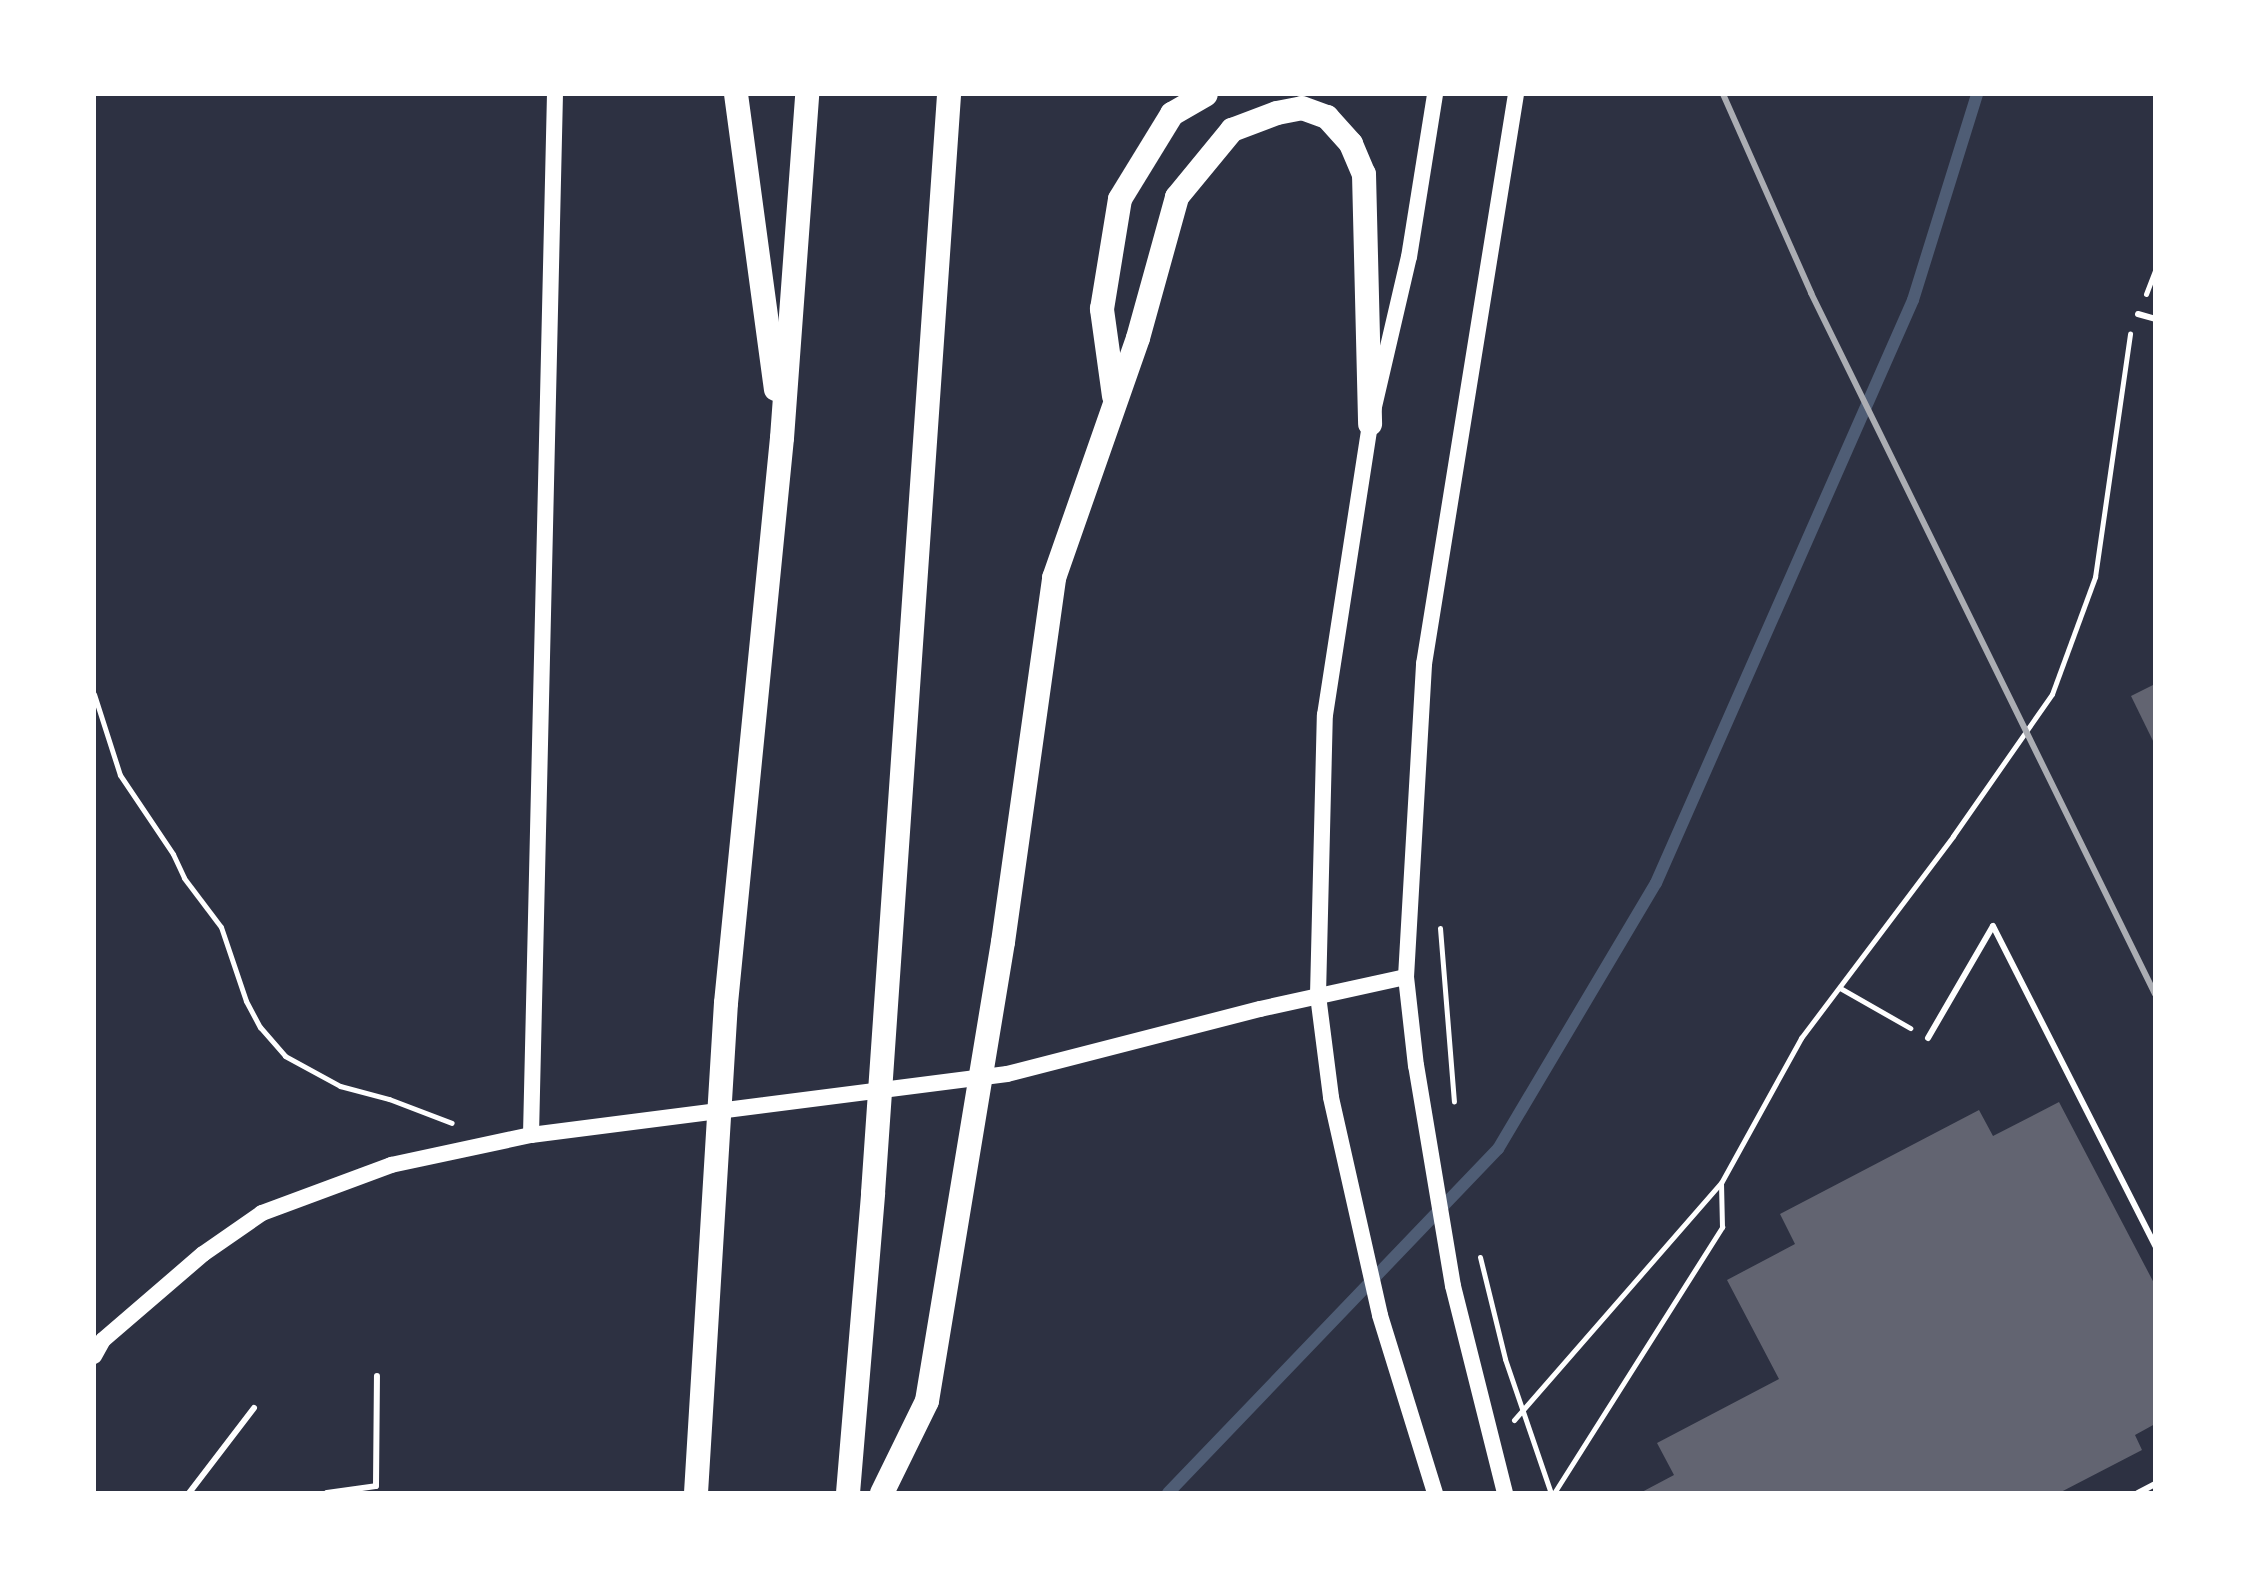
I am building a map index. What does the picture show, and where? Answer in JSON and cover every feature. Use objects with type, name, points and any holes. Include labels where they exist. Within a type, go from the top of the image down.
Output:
[{"type":"highway","points":[[736,94],[782,438]]},
{"type":"highway","points":[[696,1493],[726,1003],[782,438],[807,94]]},
{"type":"highway","points":[[848,1493],[873,1193],[949,94]]},
{"type":"highway","points":[[1115,403],[1102,309],[1120,199],[1172,114],[1206,94]]},
{"type":"highway","points":[[882,1493],[927,1401],[1003,942],[1054,578],[1138,338],[1177,197],[1232,130],[1277,113],[1302,108],[1327,117],[1351,144],[1364,174],[1370,424]]},
{"type":"main road","points":[[531,1135],[555,94]]},
{"type":"main road","points":[[1435,94],[1409,257],[1370,424],[1325,715],[1318,995],[1331,1097],[1380,1315],[1435,1493]]},
{"type":"main road","points":[[1505,1493],[1453,1286],[1406,977],[1424,664],[1516,94]]},
{"type":"main road","points":[[94,1356],[103,1340],[203,1254],[262,1213],[391,1165],[531,1135],[1007,1074],[1318,995],[1406,977]]},
{"type":"lane","points":[[2138,314],[2155,319]]},
{"type":"lane","points":[[1928,1038],[1993,926],[2155,1246]]},
{"type":"lane","points":[[327,1493],[376,1486],[377,1376]]},
{"type":"lane","points":[[189,1493],[254,1408]]},
{"type":"lane","points":[[2138,1493],[2155,1484]]},
{"type":"path","points":[[1506,1431],[1545,1381],[1721,1183],[1801,1038],[2052,694],[2095,577],[2130,333],[2155,271]]},
{"type":"path","points":[[94,694],[120,775],[173,854],[184,878],[221,927],[246,1001],[260,1027],[285,1056],[340,1086],[429,1113],[493,1141]]},
{"type":"path","points":[[1440,924],[1455,1112]]},
{"type":"path","points":[[1840,988],[1928,1038]]},
{"type":"path","points":[[1553,1493],[1722,1227],[1721,1183]]},
{"type":"path","points":[[1478,1246],[1505,1359],[1553,1493]]},
{"type":"building","points":[[2155,684],[2155,745],[2131,696]]},
{"type":"building","points":[[2059,1102],[2155,1285],[2155,1424],[2135,1435],[2142,1450],[2059,1493],[1640,1493],[1674,1475],[1657,1443],[1779,1379],[1727,1280],[1795,1244],[1780,1214],[1979,1110],[1993,1136]]},
{"type":"waterway","points":[[1168,1493],[1498,1149],[1656,883],[1913,300],[1977,94]]},
{"type":"railway","points":[[1723,94],[1811,293],[2155,994]]}]
